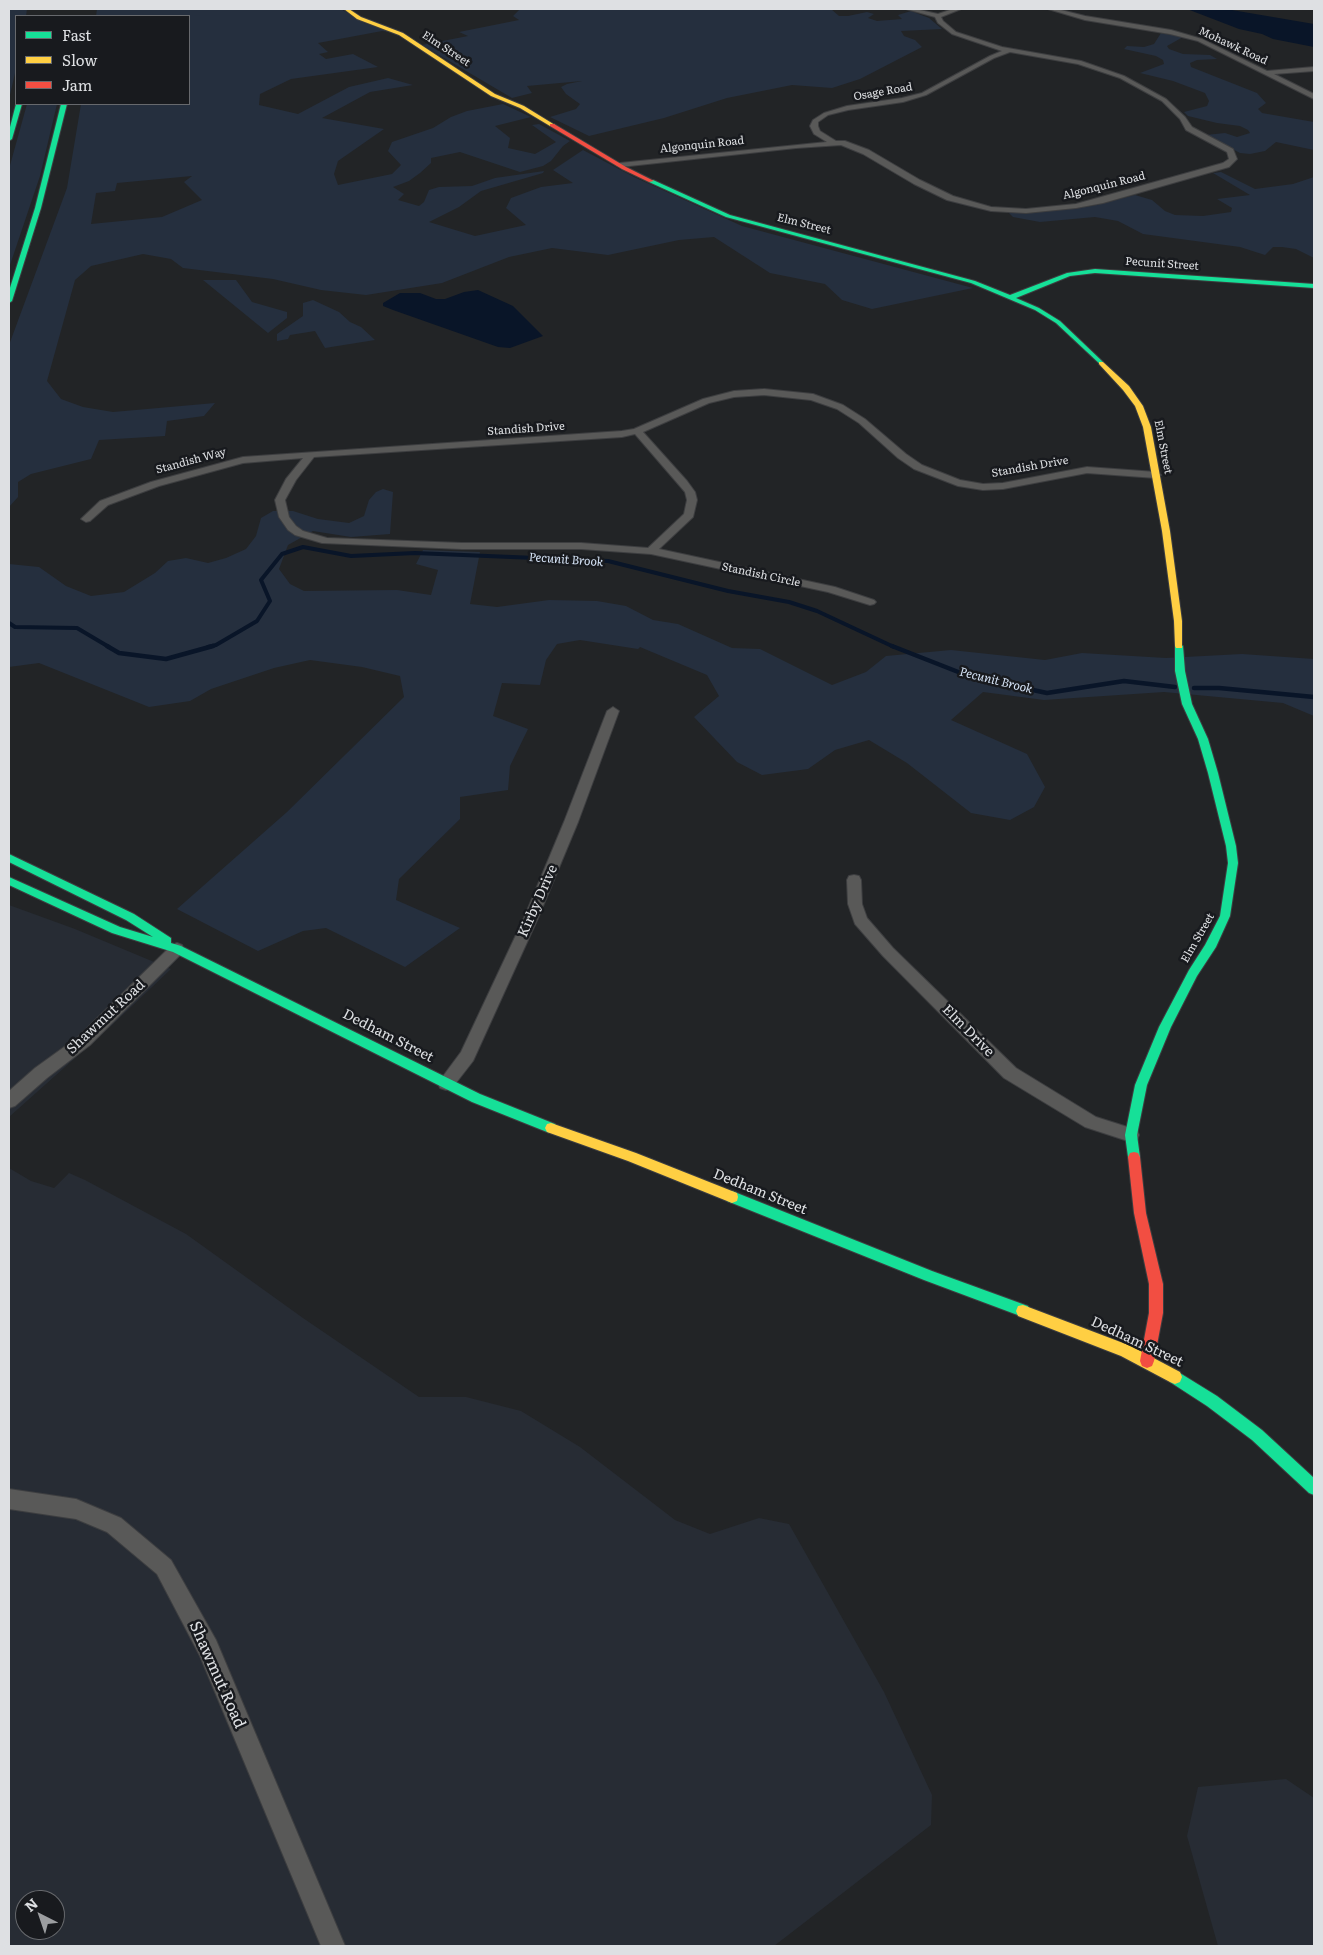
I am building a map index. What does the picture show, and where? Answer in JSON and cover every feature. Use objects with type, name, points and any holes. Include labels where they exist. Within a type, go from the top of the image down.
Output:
[{"type":"main road","name":"Elm Street","points":[[346,9],[359,18],[400,34],[492,95],[522,108],[620,165],[736,219],[973,282],[1012,297],[1044,313],[1058,322],[1126,388],[1139,406],[1148,426],[1166,531],[1176,603],[1180,672],[1187,704],[1203,739],[1213,773],[1232,846],[1233,863],[1226,916],[1192,973],[1161,1034],[1141,1085],[1131,1135],[1140,1213],[1156,1284],[1156,1313],[1147,1361]]},
{"type":"main road","points":[[9,139],[18,105]]},
{"type":"main road","points":[[9,301],[38,208],[64,105]]},
{"type":"main road","name":"Pecunit Street","points":[[1012,297],[1069,274],[1095,271],[1314,286]]},
{"type":"main road","name":"Dedham Street","points":[[9,858],[138,921],[176,949]]},
{"type":"main road","name":"Dedham Street","points":[[9,881],[116,930],[176,949],[446,1083],[536,1123],[690,1180],[929,1276],[1078,1331],[1147,1361],[1212,1400],[1257,1435],[1314,1488]]},
{"type":"street","points":[[909,9],[938,16],[958,9]]},
{"type":"street","name":"Mohawk Road","points":[[1051,9],[1085,18],[1172,32],[1188,37],[1213,46],[1314,97]]},
{"type":"street","name":"Algonquin Road","points":[[620,165],[834,143],[850,145],[866,152],[924,186],[950,198],[978,206],[1014,211],[1076,206],[1226,165],[1233,159],[1230,151],[1189,128],[1183,118],[1164,100],[1122,77],[1079,62],[1008,51],[954,33],[940,22],[938,16]]},
{"type":"street","name":"Osage Road","points":[[834,143],[817,132],[814,126],[815,121],[826,114],[915,97],[944,84],[992,57],[1008,51]]},
{"type":"street","points":[[1268,73],[1314,69]]},
{"type":"street","name":"Standish Drive","points":[[311,454],[609,436],[637,431],[691,406],[721,397],[751,392],[813,397],[840,407],[862,420],[902,456],[918,467],[958,483],[982,487],[1003,486],[1087,470],[1156,475]]},
{"type":"street","points":[[311,454],[292,479],[280,500],[284,517],[292,528],[310,538],[343,542],[581,546],[651,551],[689,515],[692,500],[683,483],[637,431]]},
{"type":"street","name":"Standish Way","points":[[86,519],[94,510],[110,500],[155,484],[243,460],[311,454]]},
{"type":"street","name":"Standish Circle","points":[[651,551],[831,589],[870,602]]},
{"type":"street","name":"Kirby Drive","points":[[446,1083],[467,1056],[531,918],[572,822],[612,711]]},
{"type":"street","name":"Elm Drive","points":[[854,880],[855,904],[860,920],[888,952],[1010,1073],[1091,1122],[1131,1135]]},
{"type":"street","name":"Shawmut Road","points":[[9,1101],[41,1073],[84,1041],[176,949]]},
{"type":"street","name":"Shawmut Road","points":[[9,1499],[76,1509],[99,1518],[114,1525],[164,1567],[208,1648],[333,1946]]},
{"type":"shaded area","points":[[9,9],[27,9],[26,15],[15,15],[15,73],[9,99]]},
{"type":"shaded area","points":[[97,9],[341,9],[364,23],[392,32],[382,31],[318,43],[328,52],[319,54],[326,59],[353,54],[378,67],[291,79],[260,94],[259,105],[298,114],[349,87],[388,78],[413,85],[370,92],[322,118],[384,129],[338,161],[334,174],[338,185],[392,174],[401,165],[388,151],[392,142],[433,128],[451,117],[467,111],[503,104],[531,117],[495,126],[510,138],[508,148],[535,154],[556,142],[532,125],[539,124],[570,141],[563,146],[551,161],[543,166],[520,172],[460,152],[431,158],[431,163],[420,173],[409,181],[393,187],[404,194],[398,200],[419,206],[424,202],[429,190],[439,187],[472,186],[495,178],[544,171],[543,173],[481,191],[459,207],[429,222],[475,236],[526,225],[506,208],[511,198],[541,187],[573,183],[553,170],[583,150],[634,177],[742,226],[973,288],[872,309],[842,300],[825,284],[770,273],[714,237],[679,240],[608,255],[552,248],[509,257],[442,283],[366,295],[321,290],[273,279],[183,268],[171,259],[143,254],[91,266],[75,280],[47,381],[61,399],[83,407],[113,412],[215,403],[204,416],[167,421],[165,436],[99,440],[91,459],[31,474],[18,482],[18,497],[9,507],[9,345],[67,188],[81,105],[190,105],[190,15],[96,15]],"holes":[[[192,176],[184,182],[202,200],[162,217],[91,224],[96,193],[115,191],[117,183]]]},
{"type":"shaded area","points":[[520,9],[831,9],[839,16],[867,12],[874,14],[868,18],[877,21],[902,19],[898,15],[911,11],[929,18],[942,29],[901,31],[904,36],[915,40],[922,47],[860,79],[832,88],[792,85],[727,98],[664,118],[589,136],[550,117],[576,109],[580,104],[566,94],[561,87],[582,81],[527,86],[532,93],[512,98],[422,45],[468,36],[459,32],[519,20],[513,16]]},
{"type":"shaded area","points":[[1187,9],[1226,9],[1314,24],[1314,47],[1273,39],[1262,34],[1239,29]]},
{"type":"shaded area","points":[[1161,33],[1183,37],[1167,46],[1169,49],[1183,54],[1210,55],[1217,59],[1197,60],[1190,63],[1191,67],[1257,93],[1266,103],[1258,109],[1262,113],[1314,122],[1314,150],[1276,142],[1265,151],[1250,154],[1240,153],[1206,135],[1225,133],[1237,137],[1250,133],[1240,126],[1188,116],[1184,112],[1207,106],[1209,101],[1205,93],[1173,81],[1140,73],[1164,64],[1163,60],[1156,56],[1124,49],[1127,46],[1144,47],[1154,44]]},
{"type":"shaded area","points":[[27,105],[57,105],[40,176],[9,268],[9,169]]},
{"type":"shaded area","points":[[1221,172],[1255,189],[1293,184],[1314,177],[1314,258],[1296,249],[1282,247],[1273,247],[1265,255],[1240,247],[1143,234],[1118,221],[1095,217],[1040,222],[1013,217],[1009,213],[1092,206],[1135,195],[1152,200],[1165,211],[1175,215],[1203,216],[1231,212],[1232,208],[1217,199],[1250,195],[1213,173]]},
{"type":"shaded area","points":[[203,280],[236,280],[252,302],[287,312],[287,318],[268,333]]},
{"type":"shaded area","points":[[478,290],[513,306],[543,336],[510,348],[498,347],[383,306],[383,303],[400,293],[420,293],[436,299],[445,299],[464,292]]},
{"type":"shaded area","points":[[313,300],[339,312],[350,322],[361,327],[375,340],[325,348],[315,331],[290,335],[288,339],[277,341],[277,334],[303,316],[303,303]]},
{"type":"shaded area","points":[[383,489],[393,492],[390,534],[351,537],[313,531],[288,545],[279,569],[290,584],[304,591],[397,590],[431,595],[438,570],[416,564],[423,550],[480,552],[470,604],[497,607],[549,600],[597,601],[626,606],[653,620],[678,624],[732,648],[760,649],[832,685],[866,672],[886,656],[951,650],[1045,660],[1082,653],[1166,658],[1242,654],[1314,659],[1314,716],[1283,703],[1164,692],[1044,700],[983,692],[951,720],[1027,754],[1045,787],[1034,807],[1010,820],[971,813],[907,763],[869,740],[835,750],[808,769],[762,775],[737,762],[694,717],[719,696],[707,675],[640,647],[638,649],[580,640],[557,644],[546,660],[540,685],[502,683],[493,716],[528,729],[510,766],[508,790],[460,797],[460,819],[399,879],[396,900],[460,928],[405,967],[326,928],[303,931],[258,951],[177,909],[287,812],[404,697],[400,676],[362,667],[310,660],[274,668],[211,689],[190,701],[149,707],[39,663],[9,667],[9,564],[39,567],[66,586],[91,596],[124,592],[155,573],[168,561],[186,558],[208,563],[226,558],[246,549],[256,536],[261,518],[273,511],[293,511],[318,519],[349,523],[364,516],[369,500],[376,492]]},
{"type":"shaded area","points":[[9,905],[75,929],[171,969],[111,1026],[9,1117]]},
{"type":"shaded area","points":[[9,1168],[31,1181],[54,1188],[69,1173],[85,1180],[186,1234],[303,1318],[419,1397],[466,1397],[521,1411],[580,1447],[675,1520],[710,1534],[759,1518],[789,1524],[884,1692],[932,1795],[931,1825],[774,1946],[9,1946]]},
{"type":"shaded area","points":[[1286,1779],[1314,1798],[1314,1946],[1218,1946],[1187,1836],[1198,1787]]},
{"type":"waterway","name":"Pecunit Brook","points":[[208,647],[216,645],[257,621],[270,601],[261,580],[282,554],[303,547],[351,556],[415,553],[608,561],[728,591],[789,602],[817,611],[894,647]]},
{"type":"waterway","name":"Pecunit Brook","points":[[9,623],[15,627],[77,628],[109,647]]},
{"type":"waterway","name":"Pecunit Brook","points":[[107,646],[119,653],[166,659],[213,646]]},
{"type":"waterway","name":"Pecunit Brook","points":[[892,646],[971,677],[1047,693],[1124,681],[1175,687]]},
{"type":"waterway","name":"Pecunit Brook","points":[[1194,688],[1219,688],[1314,697]]},
{"type":"traffic: fast","points":[[36,9],[36,15]]},
{"type":"traffic: fast","points":[[83,15],[84,9]]},
{"type":"traffic: fast","points":[[9,139],[19,105]]},
{"type":"traffic: fast","points":[[9,301],[38,208],[64,105]]},
{"type":"traffic: fast","points":[[651,181],[728,216],[973,282],[1037,309],[1058,322],[1101,363]]},
{"type":"traffic: fast","points":[[1012,297],[1069,274],[1095,271],[1314,286]]},
{"type":"traffic: fast","points":[[1134,1157],[1131,1135],[1141,1085],[1165,1027],[1193,973],[1210,947],[1225,916],[1233,863],[1231,846],[1213,773],[1203,739],[1187,704],[1180,671],[1179,646]]},
{"type":"traffic: fast","points":[[9,858],[130,917],[167,941]]},
{"type":"traffic: fast","points":[[9,881],[116,930],[177,949],[476,1098],[551,1128]]},
{"type":"traffic: fast","points":[[732,1197],[929,1276],[1023,1311]]},
{"type":"traffic: fast","points":[[1175,1377],[1212,1401],[1257,1435],[1314,1488]]},
{"type":"traffic: slow","points":[[346,9],[359,18],[401,34],[493,95],[522,107],[552,125]]},
{"type":"traffic: slow","points":[[1101,363],[1126,388],[1139,406],[1147,427],[1166,531],[1178,621],[1179,646]]},
{"type":"traffic: slow","points":[[551,1128],[632,1157],[732,1197]]},
{"type":"traffic: slow","points":[[1023,1311],[1126,1351],[1175,1377]]},
{"type":"traffic: jam","points":[[552,125],[624,168],[651,181]]},
{"type":"traffic: jam","points":[[1134,1157],[1140,1213],[1156,1284],[1156,1313],[1147,1361]]}]
